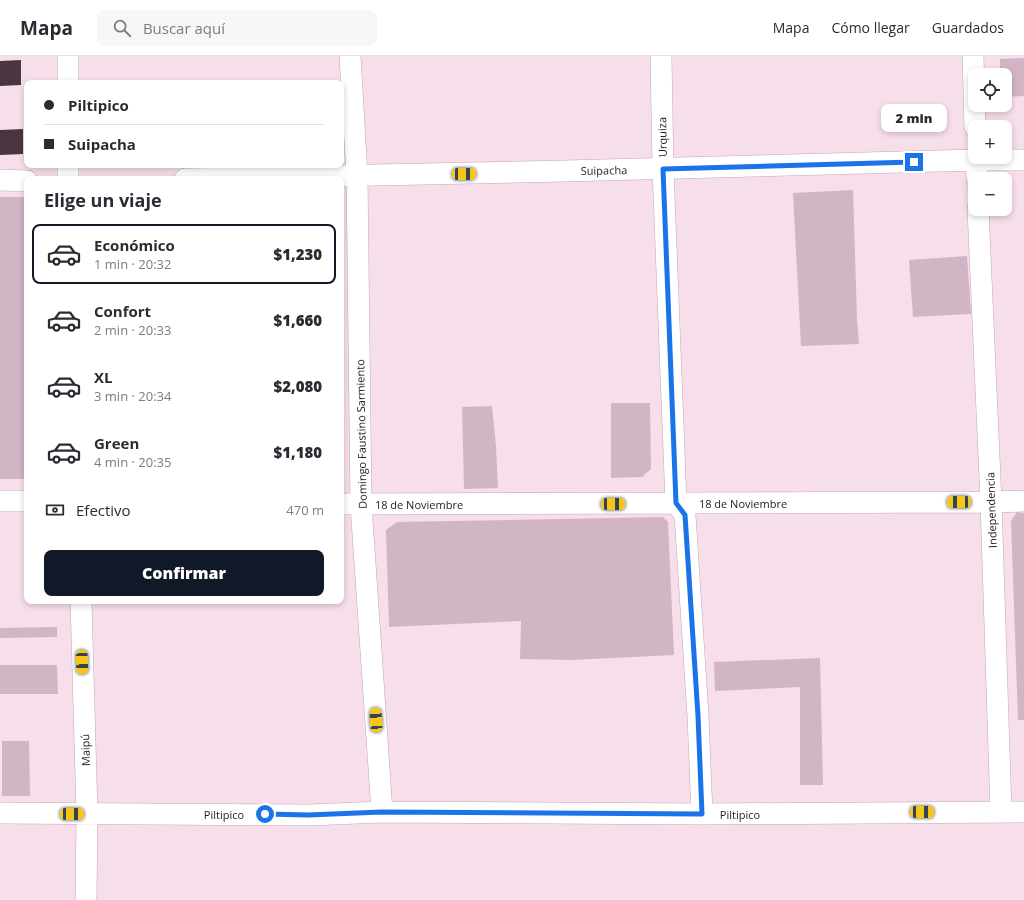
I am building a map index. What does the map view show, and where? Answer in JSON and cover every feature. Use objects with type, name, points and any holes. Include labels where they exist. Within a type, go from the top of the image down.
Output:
[{"type":"street","points":[[68,56],[68,80]]},
{"type":"street","name":"Domingo Faustino Sarmiento","points":[[350,56],[357,176],[351,504],[382,812]]},
{"type":"street","name":"Urquiza","points":[[661,56],[663,169],[676,503],[685,515],[698,716],[702,814]]},
{"type":"street","points":[[973,56],[975,120]]},
{"type":"street","name":"Suipacha","points":[[344,176],[663,169],[977,165],[1024,160]]},
{"type":"street","points":[[0,180],[24,181]]},
{"type":"street","name":"Independencia","points":[[978,216],[991,502],[1001,812]]},
{"type":"street","points":[[0,501],[24,501]]},
{"type":"street","name":"18 de Noviembre","points":[[351,504],[1024,501]]},
{"type":"street","name":"Maipú","points":[[81,604],[87,814],[86,900]]},
{"type":"street","name":"Piltipico","points":[[0,813],[308,815],[382,812],[702,814],[1024,812]]},
{"type":"shaded area","points":[[1024,58],[1024,96],[1012,97],[1012,68],[1000,68],[1000,59]]},
{"type":"shaded area","points":[[853,190],[859,344],[801,346],[793,193]]},
{"type":"shaded area","points":[[0,197],[24,197],[24,479],[0,479]]},
{"type":"shaded area","points":[[967,256],[971,314],[913,317],[909,260]]},
{"type":"shaded area","points":[[611,403],[650,403],[651,469],[642,477],[611,478]]},
{"type":"shaded area","points":[[492,406],[498,488],[464,489],[462,407]]},
{"type":"shaded area","points":[[1017,512],[1024,513],[1024,720],[1018,720],[1011,521]]},
{"type":"shaded area","points":[[663,517],[668,522],[674,655],[572,660],[520,659],[521,621],[389,627],[386,530],[397,522]]},
{"type":"shaded area","points":[[57,627],[57,637],[0,638],[0,628]]},
{"type":"shaded area","points":[[820,658],[823,785],[800,785],[800,687],[715,691],[714,662]]},
{"type":"shaded area","points":[[0,665],[57,665],[58,694],[0,694]]},
{"type":"shaded area","points":[[2,741],[29,741],[30,796],[2,796]]},
{"type":"building","points":[[21,60],[21,85],[0,86],[0,61]]},
{"type":"building","points":[[23,129],[23,154],[0,155],[0,130]]},
{"type":"route","points":[[265,814],[308,815],[382,812],[702,814],[698,716],[685,515],[676,503],[663,169],[914,162]]}]
